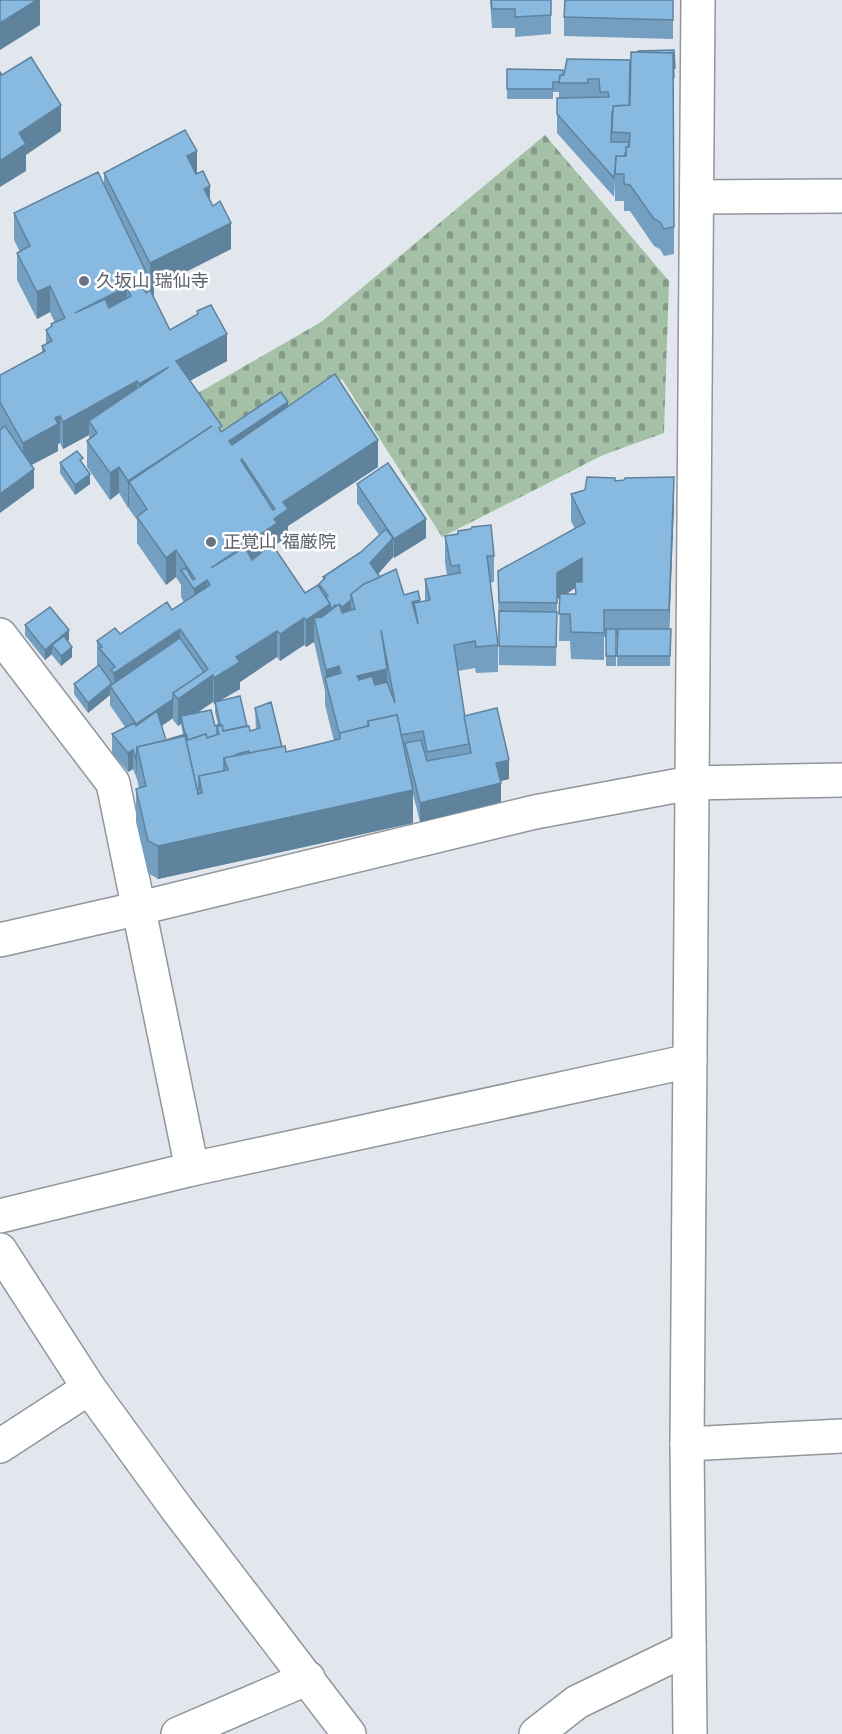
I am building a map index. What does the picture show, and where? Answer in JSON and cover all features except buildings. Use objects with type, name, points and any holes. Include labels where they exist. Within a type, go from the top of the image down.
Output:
[{"type":"street","points":[[690,1734],[687,1444],[698,0]]},
{"type":"street","points":[[698,197],[842,196]]},
{"type":"street","points":[[0,635],[113,783],[192,1169]]},
{"type":"street","points":[[0,940],[535,812],[691,783],[842,780]]},
{"type":"street","points":[[0,1216],[192,1169],[690,1061]]},
{"type":"street","points":[[0,1250],[89,1388],[177,1509],[349,1734]]},
{"type":"street","points":[[0,1446],[89,1388]]},
{"type":"street","points":[[687,1444],[842,1436]]},
{"type":"street","points":[[536,1734],[577,1702],[689,1648]]},
{"type":"street","points":[[178,1734],[308,1678]]},
{"type":"green space","points":[[545,135],[669,281],[664,433],[603,455],[442,537],[342,379],[294,417],[229,442],[198,393],[321,322]]},
{"type":"place","name":"久坂山 瑞仙寺","points":[[84,281]]},
{"type":"place","name":"正覚山 福厳院","points":[[211,542]]}]
